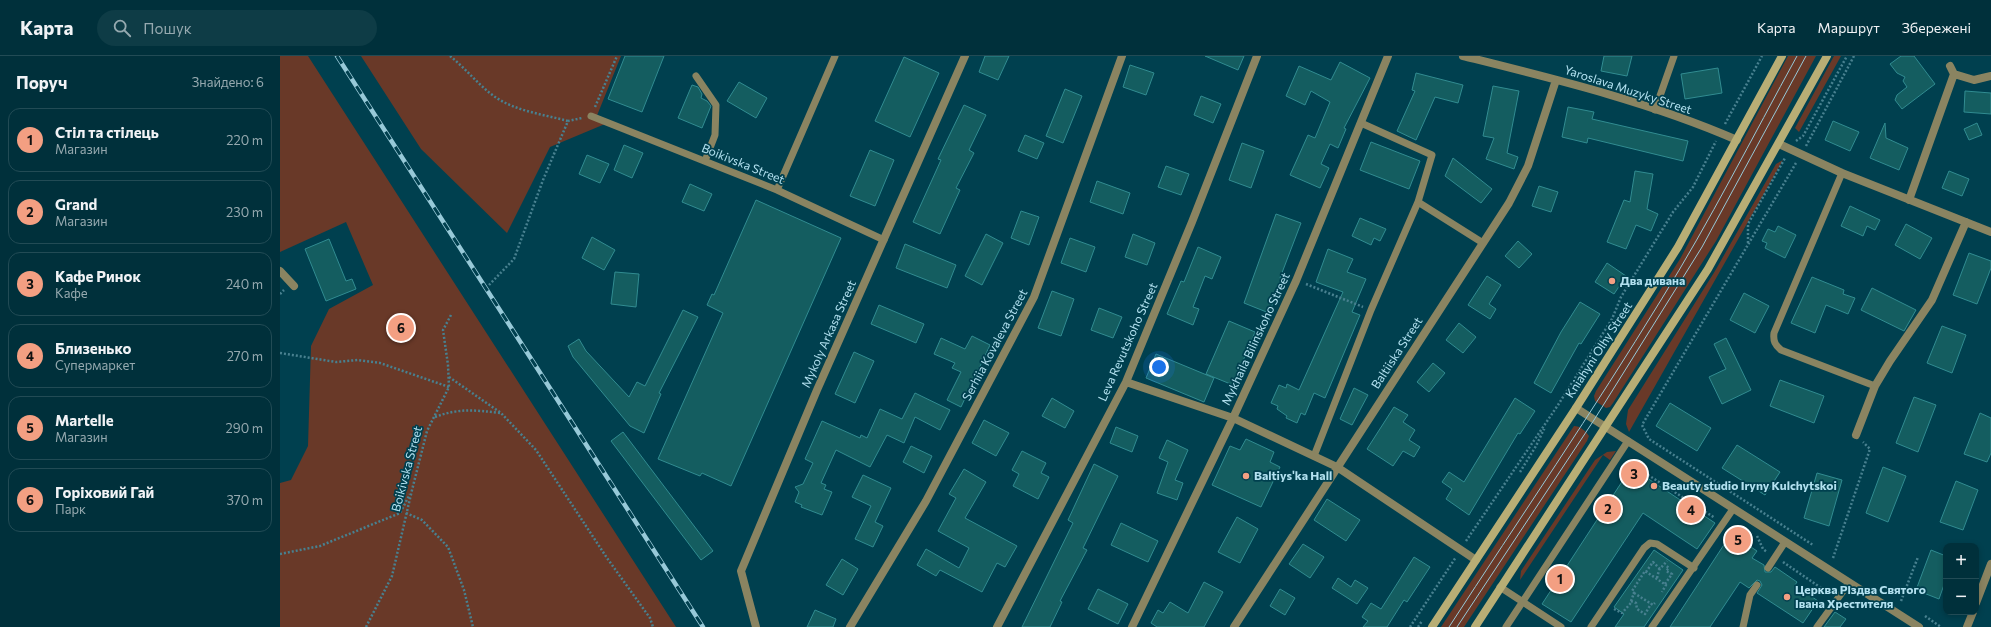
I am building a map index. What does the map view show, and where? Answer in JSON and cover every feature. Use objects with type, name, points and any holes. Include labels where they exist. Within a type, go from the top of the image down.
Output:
[{"type":"main road","name":"Kniahyni Olhy Street","points":[[1432,627],[1576,408],[1678,247],[1738,140],[1782,56]]},
{"type":"main road","points":[[1474,627],[1708,269],[1827,56]]},
{"type":"street","name":"Mykoly Arkasa Street","points":[[756,627],[741,570],[816,390],[965,56]]},
{"type":"street","name":"Serhiia Kovaleva Street","points":[[850,627],[926,500],[1034,297],[1122,56]]},
{"type":"street","name":"Leva Revutskoho Street","points":[[997,627],[1126,382],[1192,222],[1257,56]]},
{"type":"street","name":"Mykhaila Bilinskoho Street","points":[[1132,627],[1233,418],[1296,281],[1388,56]]},
{"type":"street","name":"Yaroslava Muzyky Street","points":[[1463,56],[1556,80],[1655,110],[1738,140]]},
{"type":"street","points":[[1908,200],[1954,74],[1950,66]]},
{"type":"street","points":[[1954,74],[1974,80],[1990,77]]},
{"type":"street","name":"Baltiiska Street","points":[[1234,627],[1509,203],[1528,166],[1556,80]]},
{"type":"street","points":[[1779,144],[1842,173],[1991,232]]},
{"type":"street","points":[[1856,435],[1875,386],[1890,360],[1932,300],[1966,222]]},
{"type":"street","points":[[280,271],[294,286]]},
{"type":"street","points":[[1126,382],[1233,418],[1337,467],[1476,560]]},
{"type":"street","points":[[1576,408],[1919,627]]},
{"type":"street","points":[[1979,595],[1991,564]]},
{"type":"street","points":[[1967,627],[1972,615]]},
{"type":"lane","points":[[777,190],[835,56]]},
{"type":"lane","points":[[1655,110],[1674,56]]},
{"type":"lane","points":[[696,76],[716,105],[715,135],[705,160]]},
{"type":"lane","name":"Boikivska Street","points":[[591,116],[705,160],[777,190],[884,240]]},
{"type":"lane","points":[[1314,456],[1371,310],[1418,202],[1432,155],[1361,123]]},
{"type":"lane","points":[[1842,173],[1774,333],[1774,340],[1776,346],[1781,350],[1875,386]]},
{"type":"lane","points":[[1418,202],[1483,243]]},
{"type":"lane","points":[[1506,627],[1628,441]]},
{"type":"lane","points":[[1652,627],[1734,510]]},
{"type":"lane","points":[[1768,568],[1784,542]]},
{"type":"lane","points":[[1591,627],[1644,548],[1650,543],[1657,544],[1694,568]]},
{"type":"lane","points":[[1817,627],[1849,583]]},
{"type":"lane","points":[[1743,627],[1750,595],[1757,584]]},
{"type":"lane","points":[[1500,587],[1561,627]]},
{"type":"path","points":[[450,56],[467,69],[492,94],[517,108],[568,121],[591,116],[617,56]]},
{"type":"path","points":[[1725,124],[1762,56]]},
{"type":"path","points":[[1795,142],[1803,136],[1847,56]]},
{"type":"path","points":[[1804,148],[1854,56]]},
{"type":"path","points":[[489,285],[514,259],[543,180],[568,121]]},
{"type":"path","points":[[1465,544],[1558,405],[1612,319],[1621,297],[1673,212],[1693,187],[1716,140]]},
{"type":"path","points":[[1748,244],[1748,224],[1785,159]]},
{"type":"path","points":[[1798,159],[1642,425],[1649,440],[1814,545]]},
{"type":"path","points":[[1296,281],[1371,310]]},
{"type":"path","name":"Boikivska Street","points":[[366,627],[392,576],[427,431],[448,387],[443,330],[451,314]]},
{"type":"path","points":[[280,353],[336,362],[358,360],[380,363],[448,387]]},
{"type":"path","points":[[448,376],[501,413],[536,450],[607,558],[650,618],[653,627]]},
{"type":"path","points":[[434,418],[451,411],[468,409],[501,413]]},
{"type":"path","points":[[1833,558],[1870,450],[1856,435]]},
{"type":"path","points":[[1631,464],[1718,519]]},
{"type":"path","points":[[280,554],[320,546],[400,513],[412,490]]},
{"type":"path","points":[[406,513],[422,520],[448,547],[464,590],[473,627]]},
{"type":"path","points":[[1727,524],[1742,531],[1756,535],[1763,549],[1831,594],[1840,594]]},
{"type":"path","points":[[1827,554],[1839,562]]},
{"type":"path","points":[[1410,627],[1457,555]]},
{"type":"path","points":[[1901,601],[1918,557]]},
{"type":"path","points":[[1657,578],[1660,569],[1665,565],[1669,558]]},
{"type":"path","points":[[1615,610],[1622,613],[1631,601],[1634,593],[1632,591],[1645,571],[1646,572],[1653,562],[1660,569]]},
{"type":"path","points":[[1660,595],[1672,574],[1666,571],[1669,568],[1665,565]]},
{"type":"path","points":[[1646,572],[1665,584]]},
{"type":"path","points":[[1634,593],[1651,604]]},
{"type":"path","points":[[1895,597],[1908,606]]},
{"type":"path","points":[[1631,601],[1636,603],[1637,608],[1645,614],[1651,604],[1653,605],[1656,600]]},
{"type":"path","points":[[1921,614],[1941,627]]},
{"type":"shaded area","points":[[280,56],[308,56],[676,627],[280,627],[280,483],[291,480],[308,446],[311,346],[329,309],[373,285],[346,222],[280,252]]},
{"type":"shaded area","points":[[361,56],[621,56],[596,118],[605,124],[550,147],[507,233],[421,149]]},
{"type":"shaded area","points":[[1788,56],[1816,56],[1716,241],[1613,403],[1610,407],[1606,408],[1595,401],[1594,396],[1596,391],[1680,259]]},
{"type":"shaded area","points":[[1834,56],[1841,56],[1799,132],[1795,128]]},
{"type":"shaded area","points":[[1783,160],[1629,432],[1626,424],[1628,410],[1715,271],[1776,164]]},
{"type":"shaded area","points":[[1574,426],[1581,428],[1586,432],[1589,436],[1587,441],[1464,627],[1441,627]]},
{"type":"shaded area","points":[[1616,451],[1610,460],[1603,455],[1520,580],[1521,571],[1595,460],[1607,452]]},
{"type":"building","points":[[625,56],[664,56],[642,112],[608,99]]},
{"type":"building","points":[[985,56],[1009,56],[998,80],[979,72]]},
{"type":"building","points":[[1205,56],[1244,56],[1238,70]]},
{"type":"building","points":[[1604,56],[1632,56],[1627,76],[1601,71]]},
{"type":"building","points":[[1901,56],[1914,56],[1935,84],[1902,109],[1895,100],[1897,95],[1907,87],[1903,81],[1905,77],[1897,73],[1890,64]]},
{"type":"building","points":[[904,57],[939,73],[910,137],[875,121]]},
{"type":"building","points":[[1340,62],[1370,78],[1344,128],[1346,129],[1338,148],[1330,144],[1321,164],[1329,168],[1320,188],[1290,175],[1308,135],[1315,138],[1330,102],[1311,91],[1305,105],[1286,96],[1299,66],[1331,80]]},
{"type":"building","points":[[1130,65],[1154,73],[1146,95],[1123,87]]},
{"type":"building","points":[[1718,68],[1722,93],[1685,99],[1681,74]]},
{"type":"building","points":[[1416,73],[1463,85],[1458,103],[1435,97],[1416,140],[1397,131],[1415,91],[1412,90]]},
{"type":"building","points":[[739,82],[767,98],[756,118],[727,101]]},
{"type":"building","points":[[692,85],[698,87],[702,94],[701,98],[707,101],[711,106],[702,128],[678,118]]},
{"type":"building","points":[[1493,86],[1519,91],[1507,153],[1518,157],[1514,169],[1486,159],[1494,138],[1483,136]]},
{"type":"building","points":[[1065,89],[1082,96],[1063,143],[1046,136]]},
{"type":"building","points":[[1965,91],[1991,93],[1991,114],[1964,112]]},
{"type":"building","points":[[1201,96],[1221,104],[1213,123],[1194,115]]},
{"type":"building","points":[[964,105],[986,115],[969,150],[974,153],[956,188],[960,190],[940,234],[913,222],[941,160],[938,159]]},
{"type":"building","points":[[1568,107],[1594,112],[1592,119],[1688,141],[1683,161],[1588,138],[1587,143],[1562,137]]},
{"type":"building","points":[[1833,121],[1859,132],[1850,151],[1825,140]]},
{"type":"building","points":[[1885,123],[1886,138],[1908,148],[1899,170],[1870,158]]},
{"type":"building","points":[[1977,123],[1982,135],[1969,140],[1964,129]]},
{"type":"building","points":[[1025,135],[1044,143],[1037,159],[1018,151]]},
{"type":"building","points":[[1371,142],[1420,161],[1409,189],[1360,170]]},
{"type":"building","points":[[1242,143],[1264,151],[1251,188],[1229,180]]},
{"type":"building","points":[[624,145],[643,153],[632,178],[614,170]]},
{"type":"building","points":[[870,150],[894,160],[875,206],[850,196]]},
{"type":"building","points":[[587,155],[609,164],[600,183],[579,174]]},
{"type":"building","points":[[1453,158],[1492,189],[1481,203],[1445,176]]},
{"type":"building","points":[[1166,166],[1189,174],[1181,195],[1158,187]]},
{"type":"building","points":[[1635,171],[1653,174],[1647,209],[1658,214],[1651,231],[1636,225],[1626,249],[1607,242],[1624,200],[1630,202]]},
{"type":"building","points":[[1949,171],[1969,179],[1962,196],[1942,188]]},
{"type":"building","points":[[1097,181],[1130,193],[1123,214],[1090,202]]},
{"type":"building","points":[[690,184],[712,194],[704,211],[682,202]]},
{"type":"building","points":[[1539,186],[1558,192],[1551,212],[1532,206]]},
{"type":"building","points":[[756,200],[841,238],[731,486],[702,473],[700,476],[658,459],[723,313],[707,305],[712,294],[714,295]]},
{"type":"building","points":[[1850,206],[1880,220],[1875,230],[1867,226],[1863,236],[1841,226]]},
{"type":"building","points":[[1021,211],[1039,217],[1029,245],[1011,238]]},
{"type":"building","points":[[1276,214],[1301,223],[1280,278],[1282,279],[1269,313],[1244,303]]},
{"type":"building","points":[[1360,218],[1386,229],[1380,241],[1374,238],[1371,245],[1352,236]]},
{"type":"building","points":[[1906,224],[1932,238],[1920,259],[1895,245]]},
{"type":"building","points":[[1778,226],[1796,235],[1785,258],[1765,248],[1767,243],[1762,241],[1768,229],[1775,232]]},
{"type":"building","points":[[986,234],[1003,243],[982,285],[965,276]]},
{"type":"building","points":[[1133,234],[1155,243],[1147,265],[1125,257]]},
{"type":"building","points":[[592,237],[615,250],[604,270],[582,258]]},
{"type":"building","points":[[1070,238],[1095,247],[1086,272],[1061,263]]},
{"type":"building","points":[[329,239],[346,281],[352,279],[356,289],[326,301],[305,249]]},
{"type":"building","points":[[1518,241],[1532,254],[1519,268],[1505,256]]},
{"type":"building","points":[[905,244],[956,265],[947,288],[896,268]]},
{"type":"building","points":[[1198,247],[1221,257],[1212,279],[1205,276],[1193,307],[1199,309],[1193,325],[1167,314],[1181,281],[1184,282]]},
{"type":"building","points":[[1328,249],[1353,259],[1347,272],[1366,279],[1352,312],[1360,315],[1325,398],[1314,393],[1305,415],[1301,413],[1297,423],[1286,418],[1287,416],[1277,409],[1278,406],[1271,403],[1279,385],[1286,388],[1287,384],[1299,390],[1343,292],[1316,282]]},
{"type":"building","points":[[1969,253],[1991,261],[1991,268],[1977,304],[1953,295]]},
{"type":"building","points":[[1607,263],[1626,276],[1614,294],[1595,282]]},
{"type":"building","points":[[615,272],[639,274],[636,307],[611,304]]},
{"type":"building","points":[[1487,276],[1501,285],[1489,304],[1496,309],[1490,319],[1468,305]]},
{"type":"building","points":[[1812,277],[1844,290],[1843,294],[1855,298],[1848,314],[1826,305],[1815,333],[1791,323]]},
{"type":"building","points":[[1872,288],[1916,310],[1904,331],[1861,310]]},
{"type":"building","points":[[1052,291],[1074,299],[1061,336],[1038,328]]},
{"type":"building","points":[[1744,293],[1769,306],[1755,333],[1730,320]]},
{"type":"building","points":[[1580,302],[1600,314],[1581,344],[1579,343],[1551,393],[1534,383],[1561,332]]},
{"type":"building","points":[[879,305],[924,324],[916,343],[871,324]]},
{"type":"building","points":[[1099,308],[1122,317],[1113,338],[1091,330]]},
{"type":"building","points":[[683,310],[698,317],[659,393],[661,394],[644,433],[630,426],[573,357],[568,346],[579,339],[586,351],[629,397],[637,382],[645,386]]},
{"type":"building","points":[[1229,321],[1255,332],[1233,385],[1206,374]]},
{"type":"building","points":[[1459,323],[1476,337],[1463,353],[1446,340]]},
{"type":"building","points":[[1942,326],[1966,335],[1952,373],[1927,363]]},
{"type":"building","points":[[972,336],[990,345],[961,407],[947,400],[961,372],[952,368],[955,363],[934,354],[941,338],[965,349]]},
{"type":"building","points":[[1726,338],[1751,390],[1722,404],[1709,377],[1726,369],[1714,344]]},
{"type":"building","points":[[854,352],[874,361],[855,403],[835,394]]},
{"type":"building","points":[[1156,354],[1214,378],[1204,402],[1146,378]]},
{"type":"building","points":[[1433,363],[1445,373],[1429,392],[1417,382]]},
{"type":"building","points":[[1780,380],[1824,396],[1814,423],[1770,406]]},
{"type":"building","points":[[1354,388],[1368,395],[1352,425],[1340,419]]},
{"type":"building","points":[[915,393],[950,410],[940,430],[915,417],[904,443],[887,435],[870,467],[836,450],[821,483],[826,485],[824,489],[832,492],[822,515],[801,507],[802,505],[795,502],[799,492],[795,487],[803,484],[813,463],[805,459],[822,421],[860,438],[861,435],[867,438],[880,409],[902,419]]},
{"type":"building","points":[[1914,397],[1936,405],[1918,452],[1896,443]]},
{"type":"building","points":[[1052,398],[1074,411],[1065,428],[1042,416]]},
{"type":"building","points":[[1515,398],[1535,411],[1520,434],[1518,433],[1469,515],[1446,499],[1452,489],[1442,482],[1449,472],[1464,482]]},
{"type":"building","points":[[1670,403],[1711,428],[1697,451],[1656,426]]},
{"type":"building","points":[[1394,407],[1408,415],[1403,422],[1415,430],[1409,440],[1420,447],[1414,457],[1403,451],[1393,466],[1367,449]]},
{"type":"building","points":[[1980,413],[1991,418],[1991,453],[1987,462],[1964,454]]},
{"type":"building","points":[[984,420],[1009,433],[996,456],[972,443]]},
{"type":"building","points":[[1116,427],[1138,436],[1132,452],[1110,443]]},
{"type":"building","points":[[623,432],[713,551],[701,560],[611,441]]},
{"type":"building","name":"Baltiysʹka Hall","points":[[1246,439],[1274,452],[1270,462],[1280,467],[1261,507],[1212,485],[1230,446],[1240,450]]},
{"type":"building","points":[[1167,440],[1188,450],[1175,480],[1183,483],[1177,500],[1157,493],[1168,462],[1159,458]]},
{"type":"building","points":[[1737,445],[1780,472],[1765,495],[1722,468]]},
{"type":"building","points":[[911,446],[932,456],[924,473],[903,462]]},
{"type":"building","points":[[1022,451],[1046,463],[1041,473],[1049,477],[1038,499],[1013,486],[1019,474],[1012,470]]},
{"type":"building","points":[[1094,464],[1118,476],[1083,548],[1087,550],[1060,601],[1062,602],[1050,627],[1022,627],[1073,523],[1068,520]]},
{"type":"building","points":[[1883,467],[1906,476],[1888,522],[1866,513]]},
{"type":"building","points":[[964,469],[986,482],[965,518],[1017,546],[1005,567],[997,563],[982,592],[940,570],[936,576],[917,565],[926,549],[959,568],[969,548],[938,531],[956,498],[949,494]]},
{"type":"building","points":[[1638,472],[1715,523],[1697,549],[1643,513],[1571,622],[1542,604],[1627,474]]},
{"type":"building","points":[[1817,473],[1842,480],[1829,526],[1804,518]]},
{"type":"building","points":[[863,475],[891,488],[875,522],[883,526],[873,547],[855,539],[871,506],[852,497]]},
{"type":"building","points":[[1956,481],[1978,490],[1963,530],[1940,522]]},
{"type":"building","points":[[1327,499],[1360,520],[1346,541],[1314,520]]},
{"type":"building","points":[[1237,517],[1258,529],[1240,563],[1218,552]]},
{"type":"building","points":[[1121,523],[1158,541],[1148,562],[1111,545]]},
{"type":"building","points":[[1731,534],[1757,551],[1752,558],[1764,565],[1765,572],[1771,572],[1775,567],[1797,582],[1795,585],[1818,601],[1803,623],[1757,593],[1762,585],[1760,581],[1757,580],[1749,588],[1740,582],[1710,627],[1670,627]]},
{"type":"building","points":[[1303,544],[1324,557],[1310,578],[1289,564]]},
{"type":"building","points":[[1654,550],[1683,570],[1644,627],[1615,627],[1624,614],[1614,607]]},
{"type":"building","points":[[1931,550],[1943,555],[1943,588],[1939,599],[1916,590]]},
{"type":"building","points":[[1414,557],[1430,567],[1407,602],[1404,600],[1387,627],[1363,627],[1368,621],[1362,617],[1371,603],[1381,609]]},
{"type":"building","points":[[842,559],[858,569],[843,595],[826,585]]},
{"type":"building","points":[[1338,578],[1351,587],[1355,580],[1368,588],[1357,604],[1332,588]]},
{"type":"building","points":[[1204,582],[1223,592],[1204,627],[1157,627],[1151,623],[1158,610],[1163,613],[1170,602],[1188,613]]},
{"type":"building","points":[[1098,589],[1128,604],[1118,624],[1088,609]]},
{"type":"building","points":[[1280,589],[1295,598],[1285,615],[1270,606]]},
{"type":"building","points":[[815,610],[836,619],[833,627],[807,627]]},
{"type":"building","points":[[1835,612],[1846,619],[1840,627],[1824,627]]},
{"type":"tram line","points":[[1449,627],[1583,424],[1661,300],[1714,210],[1797,56]]},
{"type":"tram line","points":[[1457,627],[1594,420],[1702,247],[1806,56]]},
{"type":"railway","points":[[337,56],[703,627]]},
{"type":"place","name":"Два дивана","points":[[1612,281]]},
{"type":"place","name":"Горіховий Гай","points":[[401,328]]},
{"type":"place","name":"Кафе Ринок","points":[[1634,474]]},
{"type":"place","name":"Baltiysʹka Hall","points":[[1246,476]]},
{"type":"place","name":"Beauty studio Iryny Kulchytskoi","points":[[1654,486]]},
{"type":"place","name":"Grand","points":[[1608,509]]},
{"type":"place","name":"Близенько","points":[[1691,510]]},
{"type":"place","name":"Martelle","points":[[1738,540]]},
{"type":"place","name":"Стіл та стілець","points":[[1560,579]]},
{"type":"place","name":"Церква Різдва Святого Івана Хрестителя","points":[[1787,597]]}]
